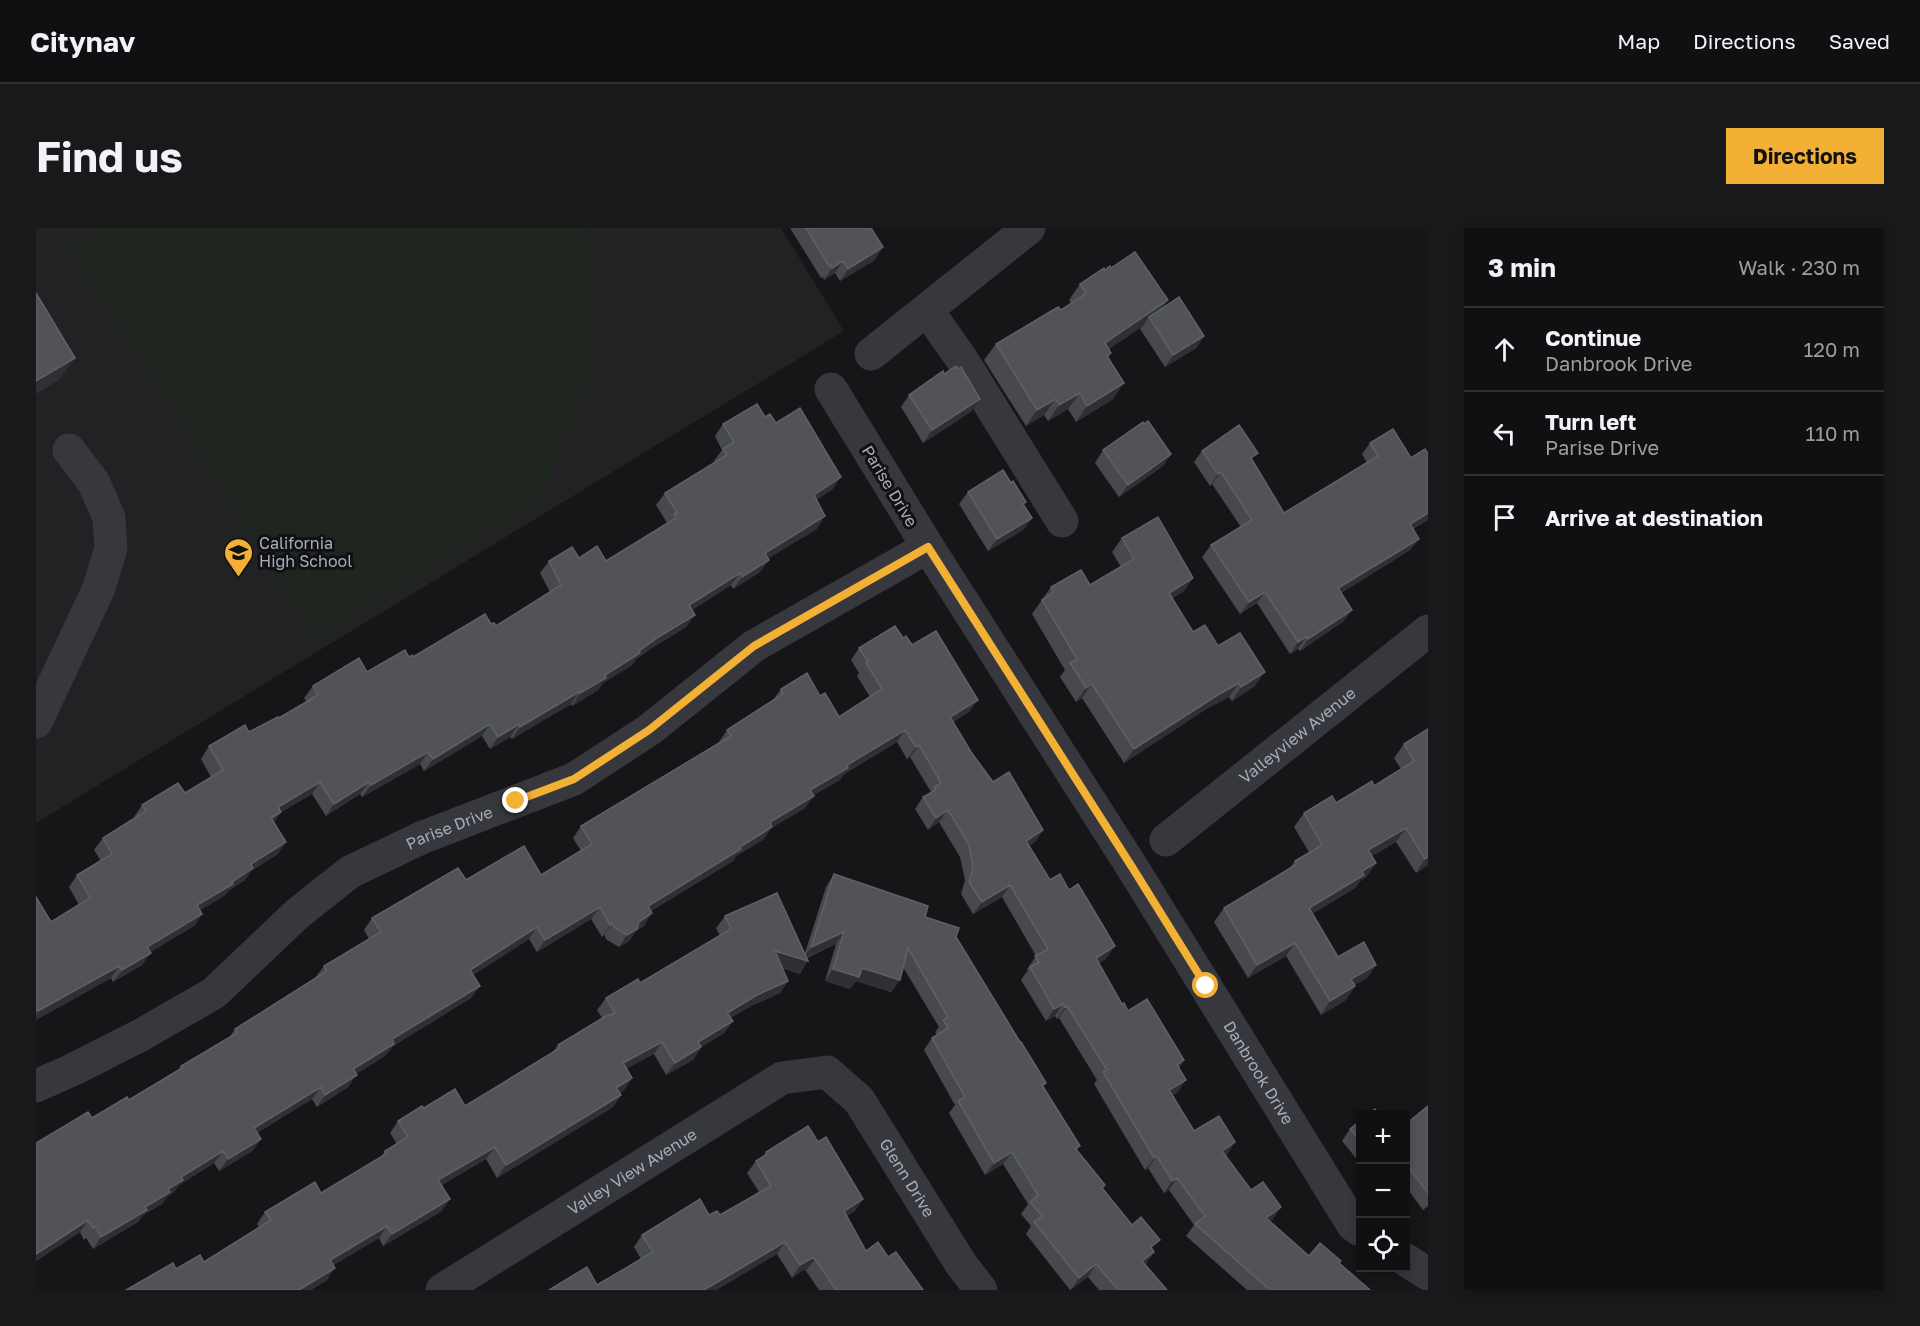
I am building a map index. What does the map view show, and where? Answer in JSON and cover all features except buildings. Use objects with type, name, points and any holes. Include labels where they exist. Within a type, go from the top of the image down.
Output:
[{"type":"street","points":[[871,354],[927,310],[1009,234]]},
{"type":"street","points":[[927,310],[961,358],[1062,521]]},
{"type":"street","name":"Parise Drive","points":[[36,1086],[131,1040],[214,993],[297,914],[350,872],[421,838],[574,779],[649,730],[754,646],[928,547],[831,389]]},
{"type":"street","points":[[36,722],[99,588],[111,548],[109,518],[98,491],[69,450]]},
{"type":"street","name":"Danbrook Drive","points":[[928,547],[1132,867],[1356,1227]]},
{"type":"street","name":"Valleyview Avenue","points":[[1166,840],[1428,631]]},
{"type":"street","name":"Valley View Avenue","points":[[442,1290],[782,1078],[827,1072]]},
{"type":"street","name":"Glenn Drive","points":[[827,1072],[859,1100],[961,1264],[981,1290]]},
{"type":"street","points":[[1410,1263],[1428,1274]]},
{"type":"shaded area","name":"California High School","points":[[36,228],[781,228],[844,331],[36,823]]},
{"type":"shaded area","points":[[98,228],[583,228],[593,256],[595,370],[535,507],[476,538],[316,639],[69,247]]},
{"type":"place","name":"California High School","points":[[238,578]]},
{"type":"route","points":[[516,801],[574,779],[649,730],[754,646],[928,547],[1206,986]]}]
